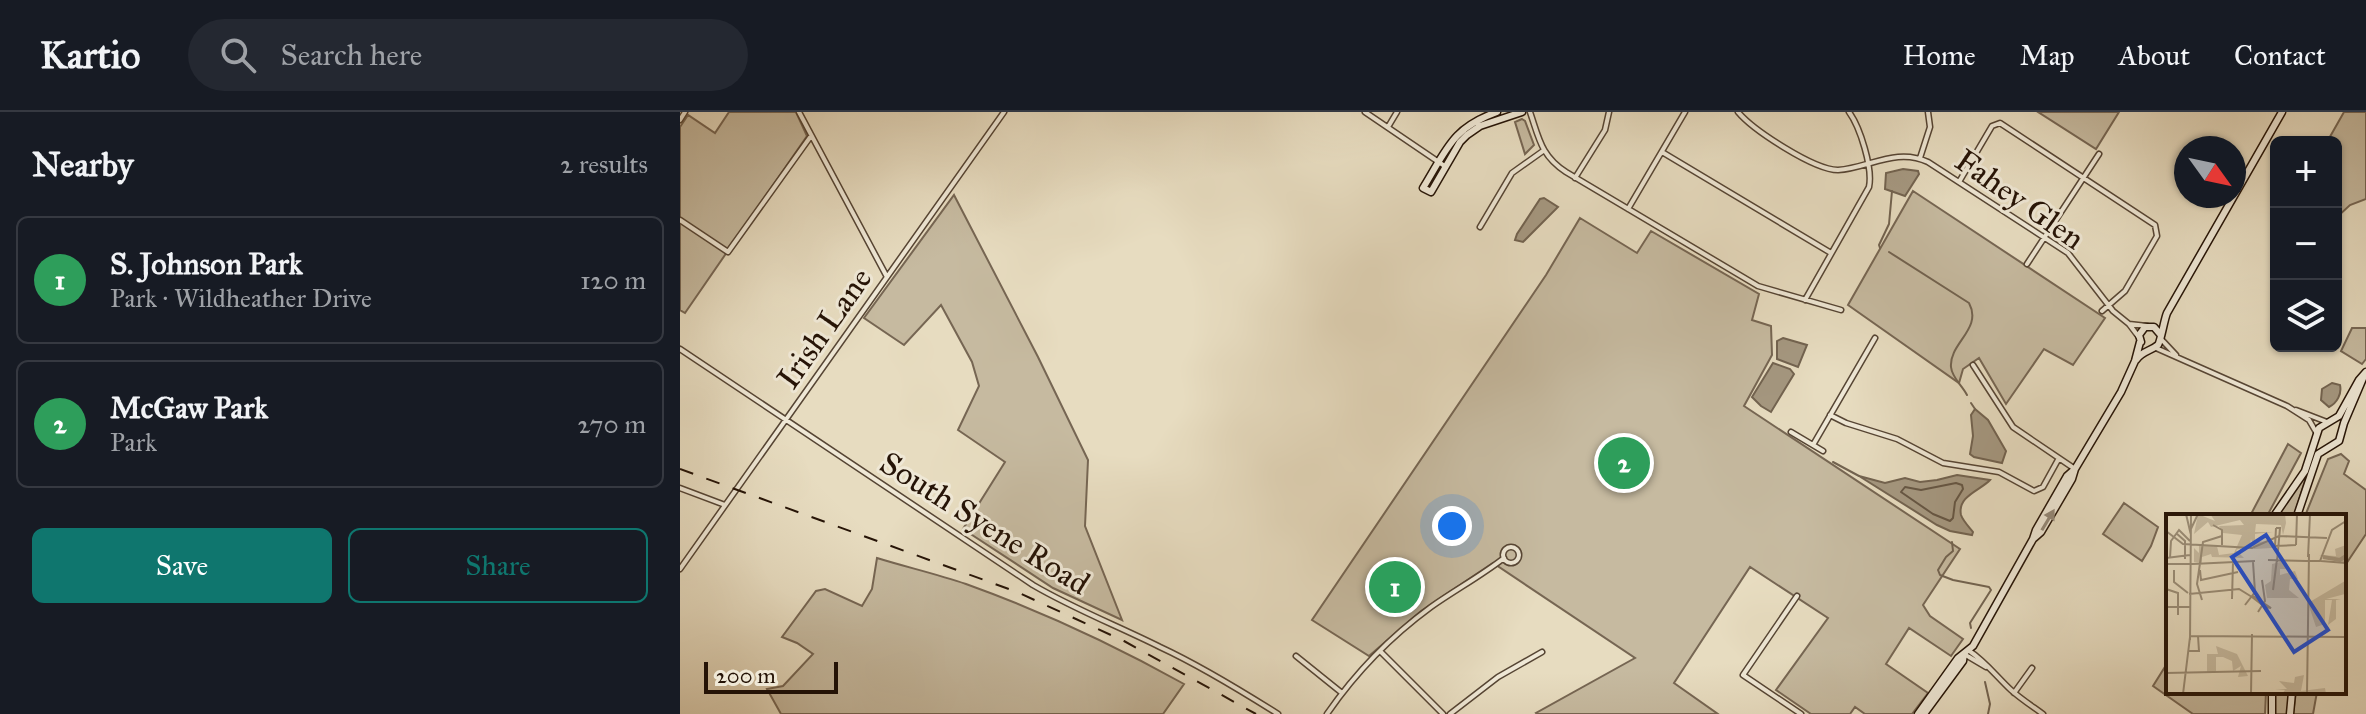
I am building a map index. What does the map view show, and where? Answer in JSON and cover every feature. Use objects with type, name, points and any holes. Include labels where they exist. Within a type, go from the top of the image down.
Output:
[{"type":"main road","points":[[1497,112],[1478,123],[1460,142],[1431,192],[1423,188],[1462,129],[1478,123],[1522,112]]},
{"type":"main road","points":[[2135,361],[2141,353],[2152,348],[2161,336],[2166,315],[2282,112]]},
{"type":"main road","points":[[1924,714],[1987,622],[2067,476],[2075,469],[2121,392],[2135,361],[2142,329],[2166,315]]},
{"type":"main road","points":[[2150,326],[2161,336]]},
{"type":"main road","points":[[2140,340],[2144,346],[2152,348]]},
{"type":"main road","points":[[2275,514],[2303,477],[2321,425],[2339,416],[2366,372]]},
{"type":"main road","points":[[2298,514],[2318,454],[2339,441],[2366,372]]},
{"type":"main road","points":[[2328,422],[2337,425],[2341,436]]},
{"type":"main road","points":[[2316,436],[2323,445],[2332,445]]},
{"type":"main road","points":[[1918,714],[1958,658],[1966,652]]},
{"type":"main road","points":[[2290,714],[2292,694]]},
{"type":"street","points":[[680,120],[685,112]]},
{"type":"street","points":[[799,112],[887,277]]},
{"type":"street","name":"Irish Lane","points":[[680,569],[1004,112]]},
{"type":"street","points":[[1365,112],[1446,167]]},
{"type":"street","points":[[1388,127],[1397,112]]},
{"type":"street","points":[[1530,112],[1543,151],[1553,164],[1758,286],[1841,310]]},
{"type":"street","points":[[1575,178],[1605,130],[1609,112]]},
{"type":"street","points":[[1628,209],[1685,112]]},
{"type":"street","name":"Fahey Glen","points":[[1738,112],[1754,128],[1820,167],[1842,169],[1891,157],[1920,158],[2044,237],[2076,262],[2140,340]]},
{"type":"street","points":[[1805,300],[1866,193],[1870,178],[1856,123],[1849,112]]},
{"type":"street","points":[[1920,158],[1930,127],[1928,112]]},
{"type":"street","points":[[1959,182],[1988,133],[1996,124],[2005,124],[2155,225],[2157,236],[2125,291],[2102,311]]},
{"type":"street","points":[[680,220],[728,252],[811,136]]},
{"type":"street","points":[[1480,227],[1512,173],[1543,151]]},
{"type":"street","points":[[1662,152],[1831,253]]},
{"type":"street","points":[[2027,264],[2099,154]]},
{"type":"street","points":[[2129,324],[2150,326]]},
{"type":"street","points":[[2161,336],[2177,356]]},
{"type":"street","points":[[1813,445],[1875,338]]},
{"type":"street","points":[[2152,348],[2328,422]]},
{"type":"street","name":"South Syene Road","points":[[680,349],[1062,602],[1163,648],[1278,714]]},
{"type":"street","points":[[1973,365],[2013,427],[2075,469]]},
{"type":"street","points":[[2287,406],[2309,420],[2316,436]]},
{"type":"street","points":[[1830,415],[1897,439],[1943,463],[1999,472],[2034,491],[2043,487],[2059,458]]},
{"type":"street","points":[[1791,432],[1823,451]]},
{"type":"street","points":[[680,488],[725,505]]},
{"type":"street","points":[[1508,547],[1519,552],[1513,563],[1504,558],[1503,553],[1508,547]]},
{"type":"street","points":[[1327,714],[1379,650],[1422,614],[1504,558]]},
{"type":"street","points":[[1797,596],[1743,675],[1801,714]]},
{"type":"street","points":[[1379,650],[1443,714]]},
{"type":"street","points":[[1450,714],[1498,677],[1542,652]]},
{"type":"street","points":[[1966,652],[2043,714]]},
{"type":"street","points":[[1296,656],[1342,693]]},
{"type":"street","points":[[2014,693],[2032,668]]},
{"type":"shaded area","points":[[729,112],[796,112],[807,136],[685,313],[680,310],[680,127],[688,115],[715,133]]},
{"type":"shaded area","points":[[2038,112],[2119,112],[2096,149]]},
{"type":"shaded area","points":[[2344,112],[2366,112],[2366,199],[2350,205],[2342,212],[2342,136],[2330,136]]},
{"type":"shaded area","points":[[1522,119],[1534,145],[1525,154],[1515,122]]},
{"type":"shaded area","points":[[1913,191],[2105,318],[2073,365],[2044,349],[2006,404],[1979,358],[1963,369],[1959,383],[1848,305]]},
{"type":"shaded area","points":[[954,195],[1088,460],[1085,526],[1122,620],[1053,588],[963,529],[1005,462],[958,430],[979,386],[972,362],[941,305],[904,345],[864,318]]},
{"type":"shaded area","points":[[1580,218],[1637,253],[1651,231],[1759,294],[1752,320],[1771,326],[1772,355],[1744,406],[1960,549],[1923,605],[1930,616],[1963,639],[1951,656],[1909,628],[1886,664],[1928,693],[1912,714],[1865,714],[1855,707],[1850,714],[1811,714],[1776,690],[1828,618],[1750,567],[1674,683],[1718,714],[1537,714],[1635,658],[1493,563],[1421,611],[1369,656],[1312,620],[1546,275]]},
{"type":"shaded area","points":[[2352,328],[2366,328],[2366,359],[2362,364],[2342,349]]},
{"type":"shaded area","points":[[2288,444],[2301,453],[2268,514],[2251,514]]},
{"type":"shaded area","points":[[2341,454],[2349,461],[2344,474],[2366,490],[2366,534],[2346,564],[2346,514],[2306,514],[2328,459]]},
{"type":"shaded area","points":[[2308,471],[2295,514],[2278,514]]},
{"type":"shaded area","points":[[2124,503],[2158,527],[2142,561],[2103,534]]},
{"type":"shaded area","points":[[877,558],[955,580],[1049,617],[1184,684],[1163,714],[781,714],[767,689],[783,686],[813,654],[782,637],[816,591],[825,589],[862,606],[872,589]]},
{"type":"shaded area","points":[[2166,665],[2166,694],[2266,694],[2265,714],[2193,714],[2153,686]]},
{"type":"shaded area","points":[[2275,694],[2290,694],[2287,714],[2275,714]]},
{"type":"shaded area","points":[[2296,694],[2317,694],[2313,714],[2293,714]]},
{"type":"water","points":[[1903,169],[1918,171],[1919,174],[1905,196],[1885,189],[1886,173]]},
{"type":"water","points":[[1544,198],[1558,207],[1523,242],[1515,240],[1540,199]]},
{"type":"water","points":[[1783,338],[1807,345],[1798,367],[1777,359],[1777,341]]},
{"type":"water","points":[[1773,363],[1790,369],[1794,374],[1771,412],[1752,397]]},
{"type":"water","points":[[2332,383],[2340,385],[2340,392],[2337,401],[2329,407],[2321,400],[2322,389]]},
{"type":"water","points":[[1975,409],[1988,420],[2006,451],[2002,463],[1970,454],[1973,436],[1971,415]]},
{"type":"water","points":[[1957,475],[1990,480],[1966,498],[1961,508],[1961,515],[1972,535],[1937,525],[1859,476],[1885,483],[1905,478],[1920,482]]},
{"type":"waterway","points":[[1880,248],[1889,224],[1892,191]]},
{"type":"waterway","points":[[1889,252],[1969,303],[1972,321],[1955,351],[1951,367],[1967,395]]},
{"type":"waterway","points":[[1971,403],[1975,409]]},
{"type":"waterway","points":[[1833,462],[1859,476]]},
{"type":"waterway","points":[[1952,542],[1953,551],[1938,570],[1940,575],[1991,590],[1970,623],[1971,628]]},
{"type":"waterway","points":[[1985,682],[1990,704],[1988,714]]},
{"type":"railway","points":[[680,469],[1017,592],[1124,641],[1256,714]]},
{"type":"place","name":"McGaw Park","points":[[1624,463]]},
{"type":"place","name":"S. Johnson Park","points":[[1395,587]]}]
